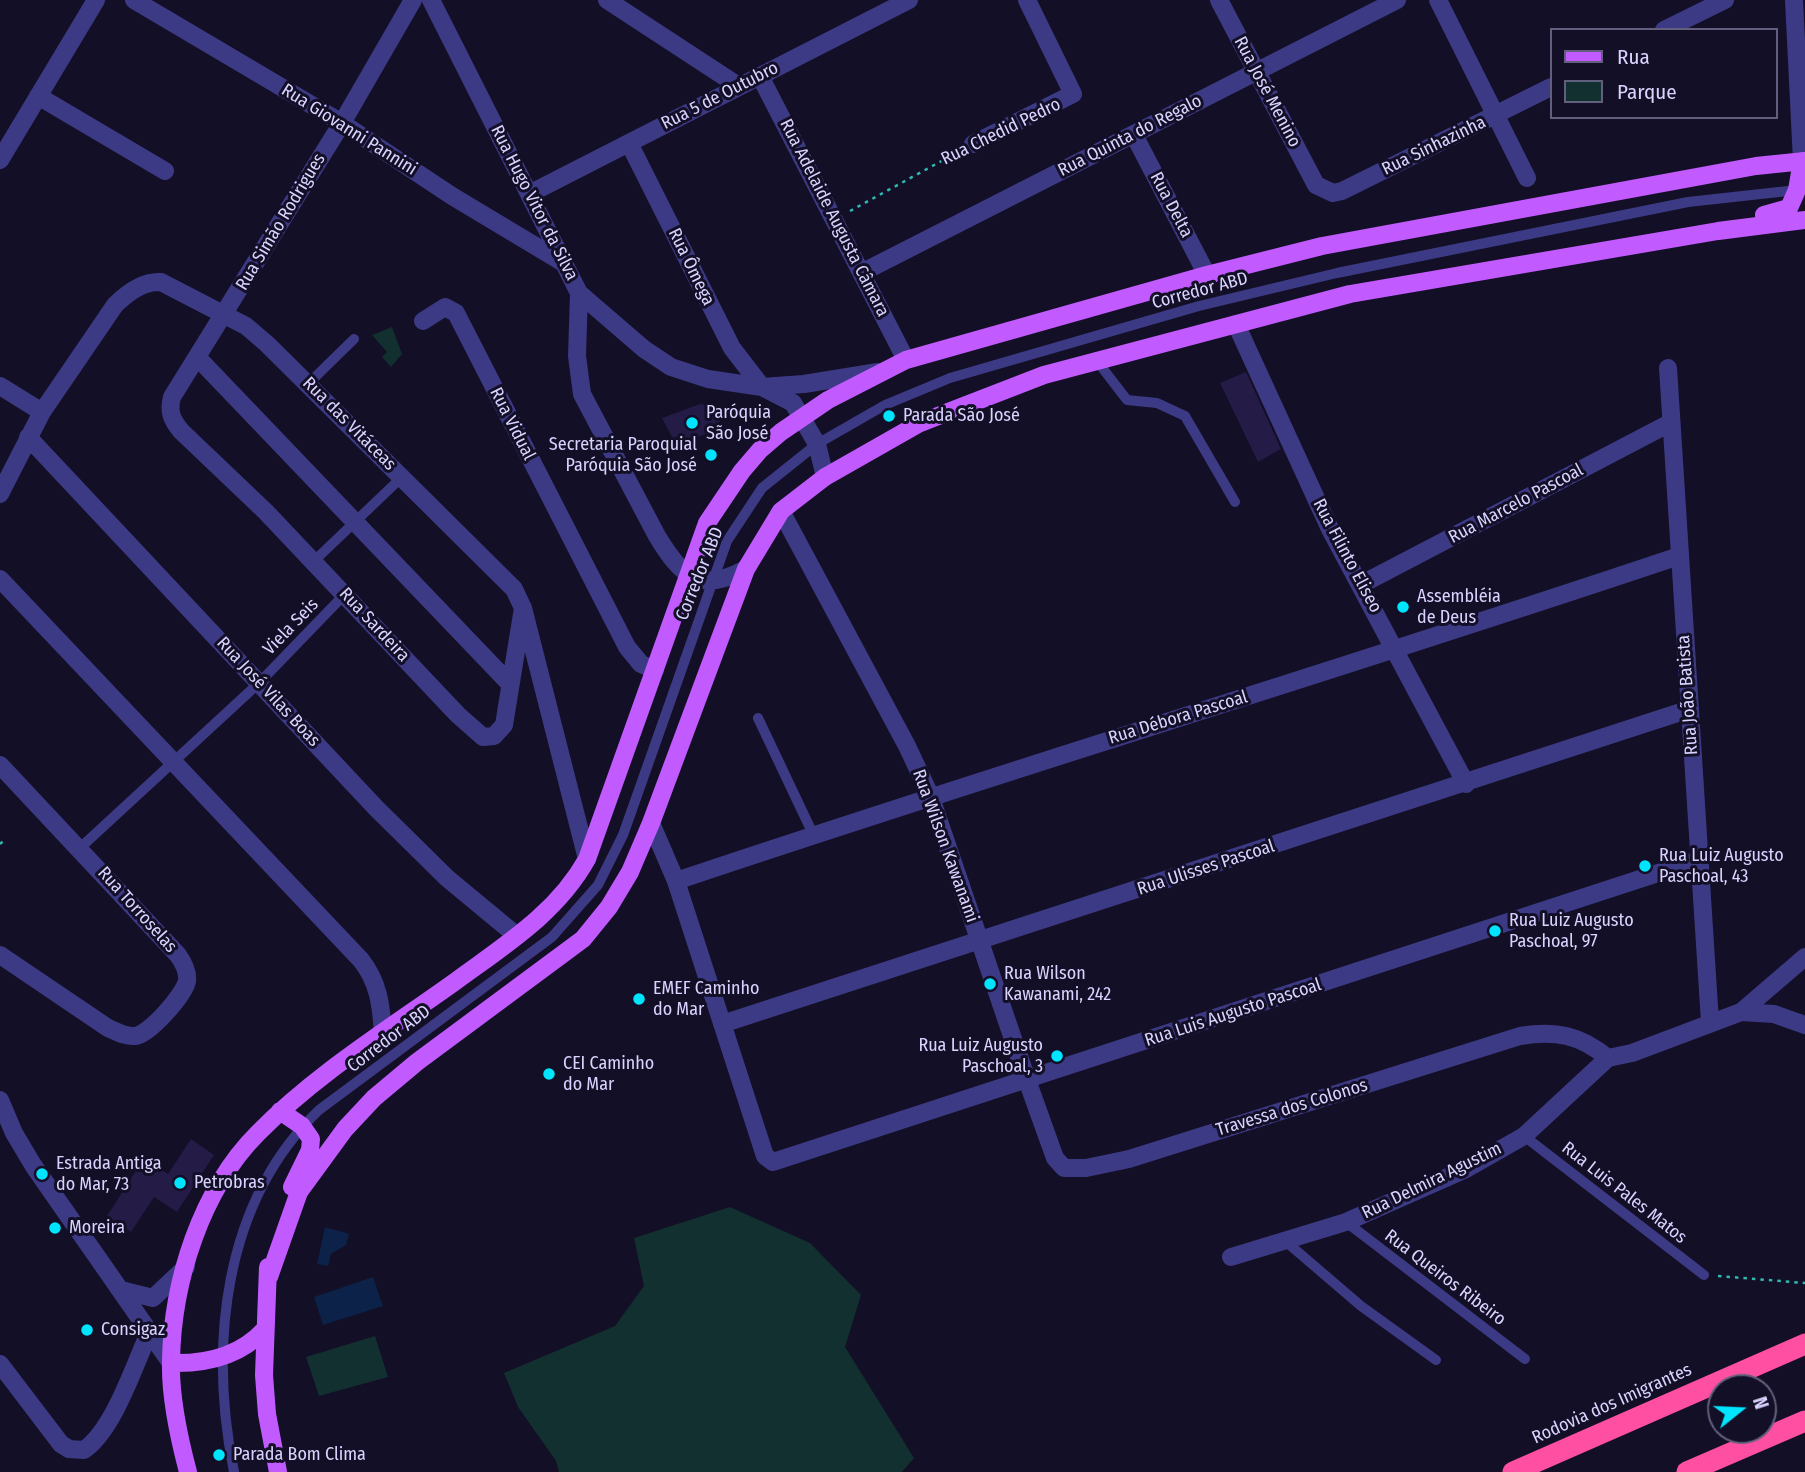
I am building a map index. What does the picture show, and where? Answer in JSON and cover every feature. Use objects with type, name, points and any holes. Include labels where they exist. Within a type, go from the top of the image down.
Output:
[{"type":"highway","name":"Rodovia dos Imigrantes","points":[[1513,1472],[1805,1344]]},
{"type":"highway","points":[[1687,1472],[1805,1421]]},
{"type":"main road","points":[[188,1472],[171,1363],[186,1267],[211,1200],[231,1165],[280,1111],[517,936],[556,904],[587,859],[707,523],[742,471],[780,432],[802,416],[878,372],[906,360],[1208,275],[1322,246],[1756,166],[1804,161],[1801,190],[1786,210],[1745,218],[1718,230]]},
{"type":"main road","points":[[269,1277],[299,1192],[345,1129],[374,1098],[417,1062],[583,939],[609,907],[651,823],[746,569],[781,511],[825,477],[919,423],[1044,375],[1350,294],[1718,230],[1805,220]]},
{"type":"main road","points":[[278,1472],[267,1414],[264,1330],[269,1251],[273,1231],[311,1146],[311,1139],[302,1126],[280,1111]]},
{"type":"main road","points":[[171,1363],[222,1357],[254,1340],[264,1330]]},
{"type":"street","points":[[0,160],[96,0]]},
{"type":"street","name":"Rua Giovanni Pannini","points":[[134,0],[342,122],[452,196],[562,262]]},
{"type":"street","name":"Rua Hugo Vitor da Silva","points":[[431,0],[531,193],[579,293],[644,349],[671,367],[708,379],[762,387],[804,384],[878,372]]},
{"type":"street","points":[[609,0],[737,85]]},
{"type":"street","name":"Rua 5 de Outubro","points":[[531,193],[737,85],[760,76],[909,0]]},
{"type":"street","name":"Rua Chedid Pedro","points":[[973,144],[1073,94],[1027,0]]},
{"type":"street","name":"Rua José Menino","points":[[1219,0],[1316,185]]},
{"type":"street","name":"Rua Quinta do Regalo","points":[[863,272],[1397,0]]},
{"type":"street","points":[[1438,0],[1527,178]]},
{"type":"street","points":[[1668,28],[1725,0]]},
{"type":"street","points":[[1794,0],[1800,34],[1804,161]]},
{"type":"street","name":"Rua Simão Rodrigues","points":[[169,407],[342,122],[410,1]]},
{"type":"street","name":"Rua Adelaide Augusta Câmara","points":[[760,76],[906,360]]},
{"type":"street","name":"Rua Sinhazinha","points":[[1316,185],[1324,191],[1342,191],[1549,88]]},
{"type":"street","points":[[38,96],[165,171]]},
{"type":"street","name":"Rua Delta","points":[[1134,135],[1208,275]]},
{"type":"street","name":"Rua Ômega","points":[[629,143],[732,348],[762,387]]},
{"type":"street","name":"Rua das Vitáceas","points":[[0,494],[42,412],[115,305],[144,285],[161,282],[246,326],[310,383],[514,589],[523,608],[587,859]]},
{"type":"street","points":[[579,293],[577,356],[582,394],[670,558],[687,575],[711,583],[727,579],[746,569]]},
{"type":"street","name":"Rua Vidual","points":[[423,321],[445,307],[456,313],[627,647],[641,664],[655,670]]},
{"type":"street","name":"Rua Filinto Eliseo","points":[[1236,324],[1295,458],[1466,784]]},
{"type":"street","points":[[197,357],[510,684]]},
{"type":"street","name":"Rua João Batista","points":[[1668,368],[1710,1022]]},
{"type":"street","points":[[0,386],[42,412]]},
{"type":"street","name":"Rua Hugo Vitor da Silva","points":[[762,387],[789,398],[802,416],[817,444],[825,477]]},
{"type":"street","name":"Rua Sardeira","points":[[169,407],[174,423],[181,431],[345,594],[458,715],[483,737],[494,736],[504,725],[523,608]]},
{"type":"street","name":"Rua Marcelo Pascoal","points":[[1362,584],[1670,423]]},
{"type":"street","name":"Rua José Vilas Boas","points":[[28,438],[367,799],[447,878],[517,936]]},
{"type":"street","name":"Rua Wilson Kawanami","points":[[781,511],[908,746],[930,795],[1027,1080]]},
{"type":"street","name":"Rua Débora Pascoal","points":[[676,881],[930,795],[1397,650],[1679,556]]},
{"type":"street","points":[[0,579],[361,960],[376,981],[383,1033]]},
{"type":"street","name":"Rua Ulisses Pascoal","points":[[722,1024],[1690,709]]},
{"type":"street","name":"Rua Torroselas","points":[[0,765],[178,955],[186,972],[183,990],[146,1032],[127,1036],[108,1028],[0,955]]},
{"type":"street","points":[[651,823],[676,881],[722,1024]]},
{"type":"street","points":[[635,859],[665,855]]},
{"type":"street","name":"Rua Luis Augusto Pascoal","points":[[722,1024],[768,1160],[779,1161],[1698,860]]},
{"type":"street","points":[[1741,1012],[1805,957]]},
{"type":"street","name":"Rua Delmira Agustim","points":[[1231,1256],[1346,1222],[1466,1169],[1524,1136],[1608,1058],[1632,1054],[1741,1012],[1774,1014],[1805,1025]]},
{"type":"street","name":"Travessa dos Colonos","points":[[1027,1080],[1055,1158],[1058,1164],[1071,1170],[1129,1159],[1520,1036],[1548,1031],[1590,1043],[1608,1058]]},
{"type":"street","points":[[0,1100],[14,1133],[33,1165],[171,1363]]},
{"type":"street","points":[[121,1290],[153,1298],[186,1267]]},
{"type":"street","points":[[0,1364],[61,1444],[69,1449],[84,1450],[94,1441],[116,1405],[149,1333]]},
{"type":"lane","name":"Corredor ABD","points":[[234,1472],[226,1417],[222,1357],[227,1289],[250,1211],[275,1165],[302,1126],[552,937],[598,886],[623,835],[727,541],[762,488],[817,444],[885,405],[950,378],[1199,306],[1337,273],[1675,205],[1801,190]]},
{"type":"lane","points":[[310,383],[354,339]]},
{"type":"lane","points":[[1097,361],[1126,400],[1157,403],[1185,416],[1235,502]]},
{"type":"lane","points":[[313,562],[402,477]]},
{"type":"lane","name":"Viela Seis","points":[[80,848],[260,682],[345,594]]},
{"type":"lane","points":[[758,718],[813,834]]},
{"type":"lane","name":"Rua Luis Pales Matos","points":[[1524,1136],[1704,1275]]},
{"type":"lane","name":"Rua Queiros Ribeiro","points":[[1346,1222],[1525,1359]]},
{"type":"lane","points":[[1283,1240],[1361,1306],[1436,1360]]},
{"type":"path","name":"Rua Chedid Pedro","points":[[835,219],[973,144]]},
{"type":"path","points":[[0,844],[5,839]]},
{"type":"path","points":[[1704,1275],[1805,1283]]},
{"type":"green space","points":[[392,327],[402,354],[391,367],[382,357],[387,352],[372,335]]},
{"type":"green space","points":[[730,1207],[810,1243],[861,1295],[845,1347],[914,1458],[902,1472],[559,1472],[556,1461],[518,1407],[504,1373],[615,1326],[644,1286],[634,1238]]},
{"type":"green space","points":[[375,1336],[388,1377],[319,1396],[306,1357]]},
{"type":"water","points":[[325,1227],[349,1234],[346,1245],[331,1254],[328,1266],[317,1264]]},
{"type":"water","points":[[373,1277],[383,1306],[323,1325],[314,1297]]},
{"type":"building","points":[[1246,372],[1281,449],[1258,462],[1220,383]]},
{"type":"building","name":"Paróquia São José","points":[[700,404],[718,407],[721,420],[711,432],[676,445],[662,418]]},
{"type":"building","points":[[191,1139],[214,1155],[177,1212],[154,1197],[131,1232],[107,1216],[144,1158],[168,1174]]},
{"type":"place","name":"Parada São José","points":[[889,416]]},
{"type":"place","name":"Paróquia São José","points":[[692,423]]},
{"type":"place","name":"Secretaria Paroquial Paróquia São José","points":[[711,455]]},
{"type":"place","name":"Assembléia de Deus","points":[[1403,607]]},
{"type":"place","name":"Rua Luiz Augusto Paschoal, 43","points":[[1645,866]]},
{"type":"place","name":"Rua Luiz Augusto Paschoal, 97","points":[[1495,931]]},
{"type":"place","name":"Rua Wilson Kawanami, 242","points":[[990,984]]},
{"type":"place","name":"EMEF Caminho do Mar","points":[[639,999]]},
{"type":"place","name":"Rua Luiz Augusto Paschoal, 3","points":[[1057,1056]]},
{"type":"place","name":"CEI Caminho do Mar","points":[[549,1074]]},
{"type":"place","name":"Estrada Antiga do Mar, 73","points":[[42,1174]]},
{"type":"place","name":"Petrobras","points":[[180,1183]]},
{"type":"place","name":"Moreira","points":[[55,1228]]},
{"type":"place","name":"Consigaz","points":[[87,1330]]},
{"type":"place","name":"Parada Bom Clima","points":[[219,1455]]}]
